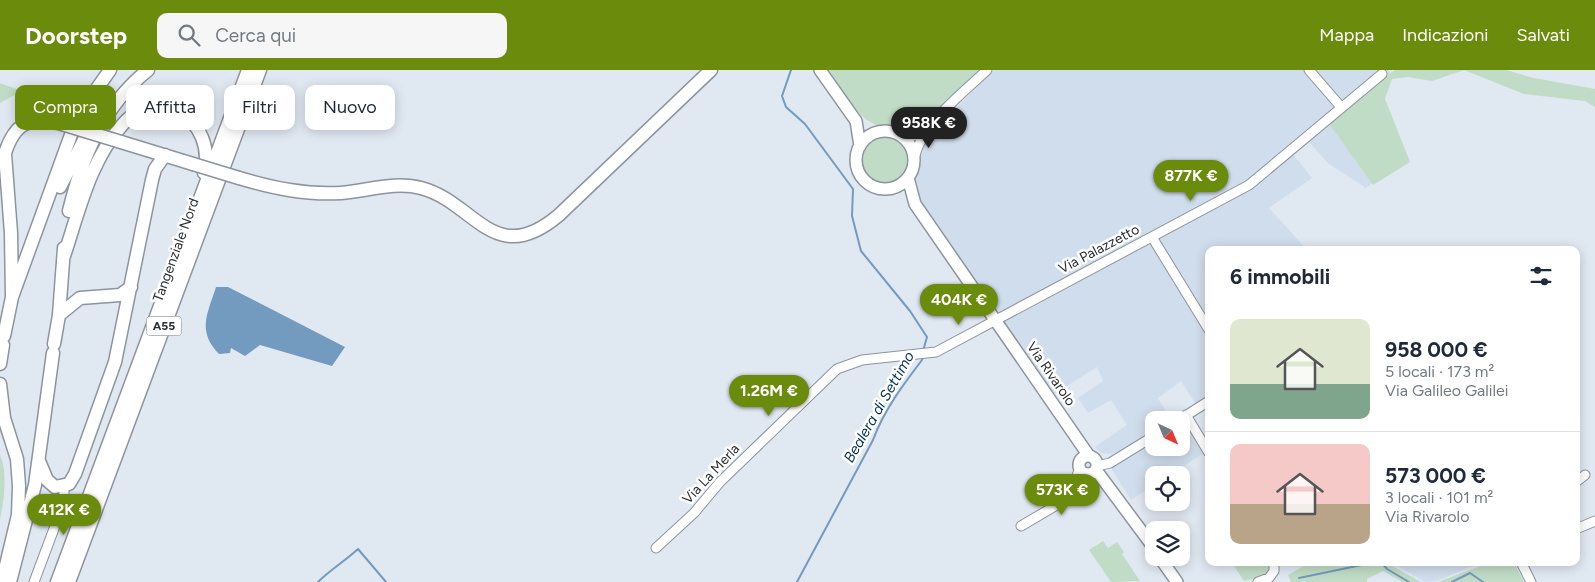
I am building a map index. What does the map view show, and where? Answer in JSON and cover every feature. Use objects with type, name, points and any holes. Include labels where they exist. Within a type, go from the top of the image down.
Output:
[{"type":"highway","points":[[0,364],[12,297],[81,113],[96,87],[110,70]]},
{"type":"highway","points":[[36,234],[96,117],[121,85],[137,70]]},
{"type":"highway","points":[[10,582],[35,486],[39,461],[59,315],[69,213],[89,147],[99,127],[118,99],[148,70]]},
{"type":"highway","name":"Tangenziale Nord","points":[[57,582],[248,70]]},
{"type":"highway","name":"Tangenziale Nord","points":[[68,582],[260,70]]},
{"type":"highway","points":[[0,172],[10,138],[23,126],[41,120],[62,124],[277,189],[317,193],[399,186],[415,187],[446,198],[485,228],[510,235],[528,234],[543,227],[559,215],[711,70]]},
{"type":"highway","points":[[64,256],[80,203],[100,158],[120,126],[141,110],[168,108],[185,115],[198,126],[205,141],[207,159],[198,206]]},
{"type":"highway","points":[[39,461],[41,470],[49,483],[55,487],[64,486],[73,478],[115,362],[152,180],[148,162],[138,147]]},
{"type":"highway","points":[[5,154],[11,233],[12,297]]},
{"type":"highway","points":[[152,180],[170,157]]},
{"type":"highway","points":[[59,315],[80,298],[120,295],[131,287]]},
{"type":"highway","points":[[100,296],[116,304],[125,314]]},
{"type":"highway","points":[[0,384],[4,418],[17,459],[19,486],[18,515],[2,582]]},
{"type":"main road","points":[[820,70],[856,121],[860,146],[856,163],[863,178],[877,188],[892,188],[908,178],[914,161],[909,144],[897,134],[879,132],[856,121]]},
{"type":"main road","points":[[860,146],[870,136],[879,132]]},
{"type":"main road","name":"Via Rivarolo","points":[[908,178],[915,204],[1078,438],[1090,466]]},
{"type":"main road","name":"Via Rivarolo","points":[[892,188],[915,204]]},
{"type":"main road","points":[[1090,466],[1109,486],[1145,536]]},
{"type":"main road","points":[[1166,566],[1177,582]]},
{"type":"street","points":[[914,161],[915,150],[926,132],[987,70]]},
{"type":"street","points":[[1309,70],[1341,107]]},
{"type":"street","name":"Via Palazzetto","points":[[994,320],[1249,185],[1382,74]]},
{"type":"street","points":[[897,134],[908,138],[926,132]]},
{"type":"street","points":[[1152,237],[1205,323]]},
{"type":"street","name":"Via La Merla","points":[[656,548],[694,513],[720,482],[837,369],[862,360],[936,352],[994,320]]},
{"type":"street","points":[[1190,413],[1205,404]]},
{"type":"street","points":[[1190,428],[1205,448]]},
{"type":"street","points":[[1021,526],[1072,496],[1072,488],[1090,466],[1110,463],[1145,442]]},
{"type":"street","points":[[1580,479],[1585,476]]},
{"type":"street","points":[[34,582],[64,502],[64,486]]},
{"type":"street","points":[[1580,527],[1595,521]]},
{"type":"street","points":[[1258,582],[1270,578],[1274,571],[1274,566]]},
{"type":"street","points":[[1523,566],[1531,582]]},
{"type":"shaded area","points":[[994,70],[1388,70],[1391,73],[1327,121],[1372,183],[1366,188],[1329,164],[1309,142],[1292,153],[1312,178],[1269,208],[1303,246],[1205,246],[1205,401],[1197,406],[1181,381],[1158,398],[1166,411],[1145,411],[1145,439],[1129,449],[1112,454],[1101,453],[1095,447],[1127,425],[1111,400],[1088,413],[1078,398],[1103,381],[1097,367],[1051,396],[914,198],[911,184],[917,161],[929,135]]},
{"type":"shaded area","points":[[1190,430],[1204,453],[1184,466],[1145,466],[1145,491],[1131,500],[1111,468],[1145,449],[1145,456],[1190,456]]},
{"type":"shaded area","points":[[1397,566],[1474,566],[1436,581],[1425,582]]},
{"type":"green space","points":[[829,70],[979,70],[921,129],[907,132],[896,127],[877,125],[863,117],[850,102]]},
{"type":"green space","points":[[1395,70],[1464,70],[1432,81],[1408,77],[1392,79],[1385,99],[1410,162],[1373,185],[1327,121]]},
{"type":"green space","points":[[1464,70],[1506,70],[1534,78],[1595,89],[1595,107],[1585,101],[1524,94]]},
{"type":"green space","points":[[0,83],[15,88],[15,95],[0,103]]},
{"type":"green space","points":[[880,136],[890,136],[902,143],[909,155],[909,165],[902,177],[890,184],[880,184],[872,180],[865,173],[861,165],[861,155],[865,147],[872,140]]},
{"type":"green space","points":[[0,454],[5,479],[0,520]]},
{"type":"green space","points":[[1103,541],[1108,548],[1117,542],[1124,552],[1122,554],[1140,581],[1111,582],[1089,550]]},
{"type":"green space","points":[[1234,566],[1270,566],[1270,571],[1266,576],[1244,581]]},
{"type":"green space","points":[[1304,566],[1392,566],[1421,582],[1402,582],[1383,571],[1367,579],[1367,582],[1291,582],[1288,575]]},
{"type":"green space","points":[[1480,566],[1516,566],[1524,582],[1438,582]]},
{"type":"water","points":[[216,287],[228,287],[345,347],[332,366],[260,345],[245,356],[231,348],[230,353],[219,354],[212,346],[206,330],[207,314]]},
{"type":"waterway","name":"Bealera di Settimo","points":[[791,70],[782,96],[786,107],[805,124],[853,189],[852,216],[861,251],[910,311],[927,337],[923,351]]},
{"type":"waterway","name":"Bealera di Settimo","points":[[797,582],[873,440],[888,408],[923,356]]},
{"type":"waterway","points":[[318,582],[358,549],[386,582]]},
{"type":"waterway","points":[[1299,578],[1357,566]]},
{"type":"waterway","points":[[1384,566],[1409,582]]},
{"type":"waterway","points":[[1452,582],[1470,573],[1483,582]]}]
